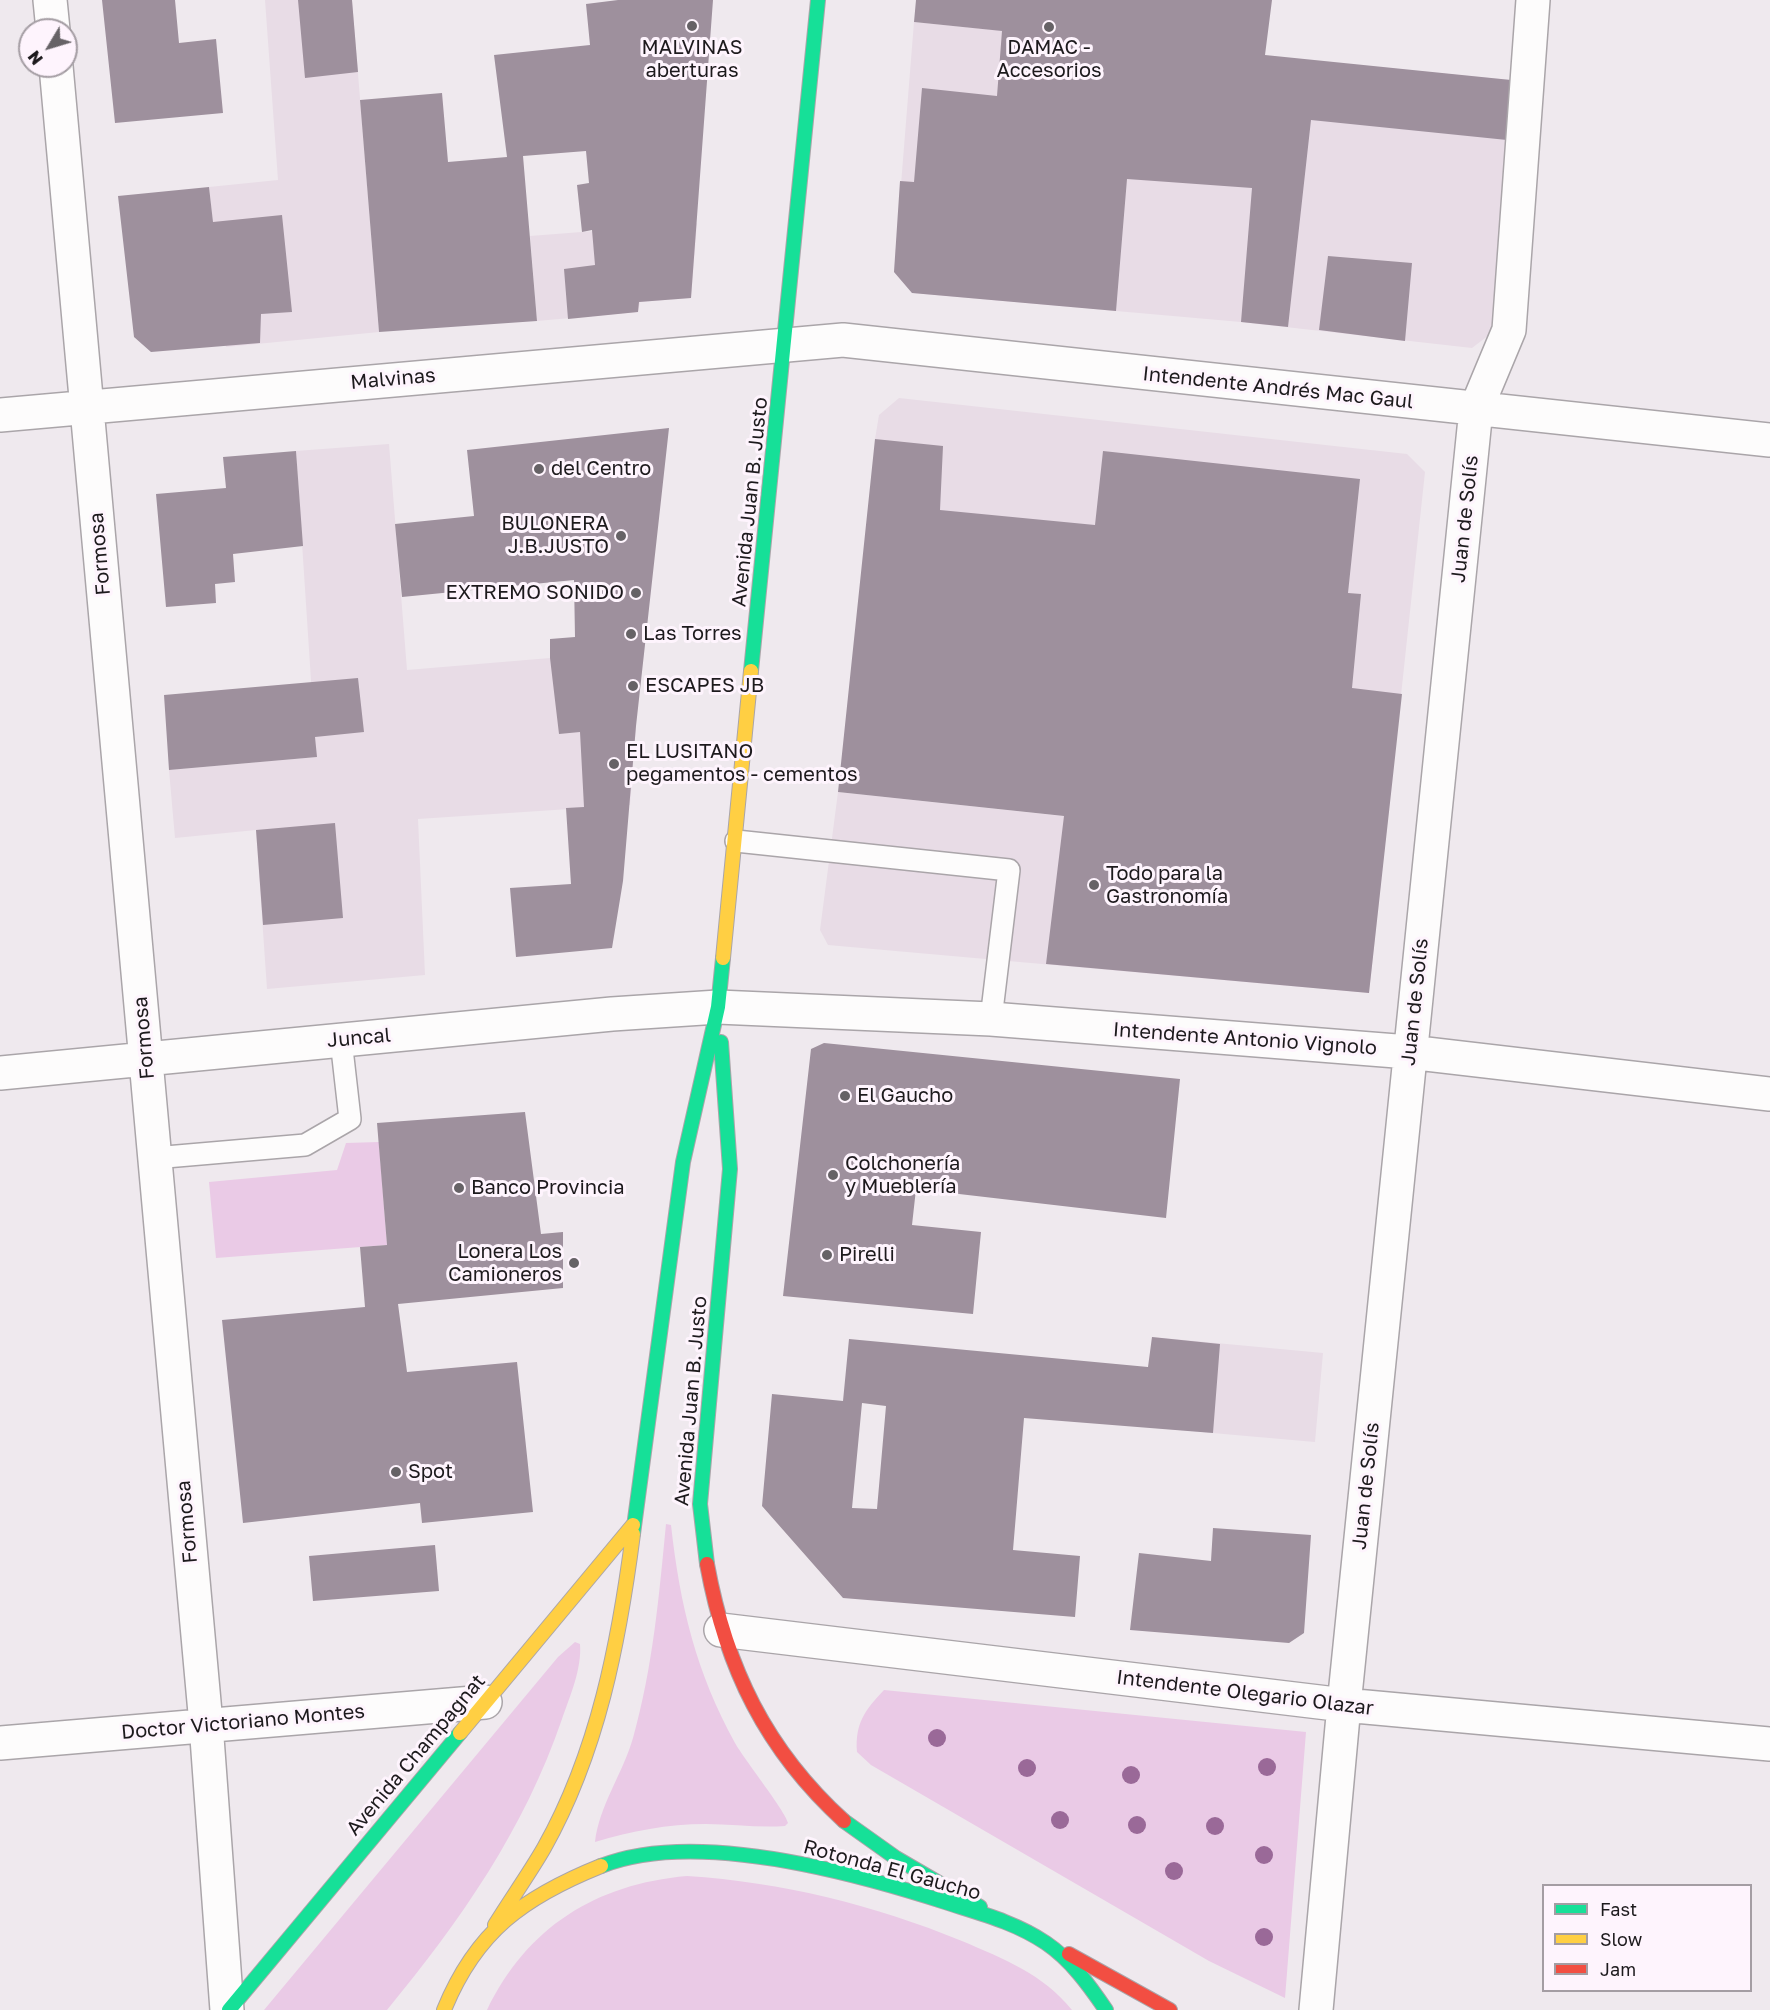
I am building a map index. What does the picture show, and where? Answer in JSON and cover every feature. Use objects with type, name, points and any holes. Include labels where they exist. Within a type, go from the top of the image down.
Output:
[{"type":"main road","name":"Avenida Juan B. Justo","points":[[490,1931],[544,1848],[570,1794],[588,1747],[622,1619],[683,1162],[718,1007],[786,344],[818,0]]},
{"type":"main road","name":"Avenida Juan B. Justo","points":[[718,1007],[730,1169],[700,1504],[703,1548],[721,1630],[739,1678],[760,1719],[787,1763],[816,1796],[849,1826],[886,1851],[1003,1922]]},
{"type":"main road","name":"Avenida Champagnat","points":[[228,2010],[633,1525]]},
{"type":"main road","name":"Rotonda El Gaucho","points":[[444,2010],[455,1979],[490,1931],[535,1900],[594,1868],[620,1860],[674,1854],[797,1862],[912,1891],[1003,1922],[1046,1942],[1073,1965],[1106,2010]]},
{"type":"main road","points":[[1046,1942],[1111,1975],[1170,2010]]},
{"type":"main road","points":[[433,2010],[455,1979]]},
{"type":"street","points":[[50,0],[52,18]]},
{"type":"street","name":"Juan de Solís","points":[[1316,2010],[1409,1052],[1476,409],[1509,330],[1533,0]]},
{"type":"street","name":"Formosa","points":[[57,78],[206,1724],[228,2010]]},
{"type":"street","name":"Intendente Andrés Mac Gaul","points":[[786,344],[843,340],[1770,440]]},
{"type":"street","name":"Malvinas","points":[[0,415],[786,344]]},
{"type":"street","name":"Juncal","points":[[0,1073],[612,1014],[718,1007]]},
{"type":"street","name":"Intendente Antonio Vignolo","points":[[718,1007],[991,1019],[1409,1052],[1770,1094]]},
{"type":"street","name":"Intendente Olegario Olazar","points":[[721,1630],[1344,1705],[1770,1744]]},
{"type":"street","name":"Doctor Victoriano Montes","points":[[0,1743],[485,1702]]},
{"type":"lane","points":[[736,841],[1009,870],[991,1019]]},
{"type":"lane","points":[[154,1158],[305,1144],[350,1119],[341,1040]]},
{"type":"shaded area","points":[[265,0],[352,0],[379,332],[226,347],[209,187],[278,180]]},
{"type":"shaded area","points":[[914,22],[1511,80],[1493,332],[1472,348],[1241,322],[912,293],[894,272]]},
{"type":"shaded area","points":[[697,223],[691,298],[640,302],[638,312],[537,321],[530,236]]},
{"type":"shaded area","points":[[899,398],[1407,454],[1425,472],[1369,993],[828,945],[820,930],[838,792],[1063,816],[875,439],[879,415]]},
{"type":"shaded area","points":[[389,444],[407,670],[550,658],[636,726],[630,805],[418,819],[425,975],[267,989],[256,830],[175,838],[169,770],[316,757],[296,451]]},
{"type":"shaded area","points":[[379,1142],[387,1245],[216,1258],[209,1182],[337,1170],[346,1143]]},
{"type":"shaded area","points":[[1152,1337],[1323,1353],[1315,1442],[1144,1427]]},
{"type":"shaded area","points":[[666,1524],[671,1525],[679,1583],[692,1638],[721,1717],[735,1743],[788,1823],[785,1826],[677,1825],[636,1831],[595,1842],[601,1815],[629,1751],[646,1685]]},
{"type":"shaded area","points":[[575,1642],[580,1644],[580,1653],[575,1682],[547,1760],[529,1799],[465,1908],[387,2010],[264,2010],[558,1657]]},
{"type":"shaded area","points":[[884,1690],[1306,1732],[1285,1998],[1209,1961],[871,1765],[857,1752],[858,1733],[871,1704]]},
{"type":"shaded area","points":[[687,1876],[793,1890],[895,1916],[1008,1961],[1036,1977],[1061,1997],[1072,2010],[487,2010],[503,1981],[522,1955],[544,1933],[568,1915],[594,1900],[623,1889]]},
{"type":"building","points":[[102,0],[175,0],[179,43],[216,39],[223,113],[115,123]]},
{"type":"building","points":[[298,0],[352,0],[358,72],[305,78]]},
{"type":"building","points":[[618,0],[713,0],[691,298],[639,302],[638,312],[568,319],[564,269],[595,265],[592,230],[582,232],[577,185],[589,183],[586,151],[523,156],[537,321],[379,332],[360,100],[442,93],[448,162],[507,157],[494,55],[590,45],[586,4]]},
{"type":"building","points":[[916,0],[1272,0],[1265,55],[1511,80],[1507,140],[1311,120],[1288,327],[1241,322],[1252,188],[1127,179],[1116,311],[912,293],[894,272],[900,181],[914,182],[922,88],[997,96],[1002,31],[914,22]]},
{"type":"building","points":[[209,187],[213,222],[282,215],[292,312],[261,314],[260,343],[151,352],[134,337],[118,196]]},
{"type":"building","points":[[1328,256],[1412,263],[1405,341],[1319,330]]},
{"type":"building","points":[[669,428],[636,726],[623,881],[612,948],[516,957],[510,888],[571,884],[566,808],[584,807],[580,732],[559,734],[550,658],[550,639],[575,637],[574,580],[402,597],[395,524],[474,516],[467,450]]},
{"type":"building","points":[[875,439],[943,446],[940,510],[1095,525],[1103,451],[1360,479],[1348,593],[1361,594],[1352,688],[1402,694],[1369,993],[1046,964],[1064,816],[838,792]]},
{"type":"building","points":[[296,451],[303,546],[233,554],[235,582],[215,584],[216,603],[166,607],[156,494],[226,488],[223,457]]},
{"type":"building","points":[[358,678],[364,732],[315,737],[317,757],[169,770],[164,695]]},
{"type":"building","points":[[335,823],[343,918],[263,925],[256,830]]},
{"type":"building","points":[[824,1043],[1180,1079],[1166,1218],[916,1189],[912,1225],[981,1232],[973,1314],[783,1296],[811,1049]]},
{"type":"building","points":[[525,1112],[541,1234],[563,1232],[563,1288],[398,1304],[407,1372],[517,1362],[533,1512],[422,1523],[420,1503],[243,1523],[222,1320],[365,1307],[360,1247],[387,1245],[377,1123]]},
{"type":"building","points":[[1152,1337],[1220,1344],[1213,1433],[1024,1418],[1013,1550],[1080,1556],[1075,1617],[843,1598],[762,1506],[772,1394],[843,1401],[849,1339],[1148,1367]],"holes":[[[862,1403],[886,1406],[877,1509],[852,1508]]]},
{"type":"building","points":[[1213,1528],[1311,1535],[1304,1633],[1289,1643],[1130,1630],[1139,1553],[1211,1561]]},
{"type":"building","points":[[435,1545],[439,1591],[313,1601],[309,1556]]},
{"type":"traffic: fast","points":[[751,671],[818,0]]},
{"type":"traffic: fast","points":[[633,1534],[683,1162],[718,1007],[723,958]]},
{"type":"traffic: fast","points":[[707,1564],[700,1504],[730,1169],[721,1042]]},
{"type":"traffic: fast","points":[[229,2010],[460,1733]]},
{"type":"traffic: fast","points":[[844,1821],[896,1858],[980,1907]]},
{"type":"traffic: fast","points":[[601,1866],[639,1856],[681,1852],[726,1853],[820,1868],[907,1890],[997,1919],[1022,1929],[1046,1943],[1071,1965],[1106,2010]]},
{"type":"traffic: slow","points":[[723,958],[751,671]]},
{"type":"traffic: slow","points":[[460,1733],[633,1525]]},
{"type":"traffic: slow","points":[[495,1925],[544,1848],[579,1774],[604,1696],[621,1615],[633,1534]]},
{"type":"traffic: slow","points":[[444,2010],[471,1959],[487,1938],[506,1920],[548,1890],[601,1866]]},
{"type":"traffic: jam","points":[[707,1564],[725,1638],[753,1705],[792,1766],[844,1821]]},
{"type":"traffic: jam","points":[[1069,1954],[1170,2010]]},
{"type":"place","name":"MALVINAS aberturas","points":[[692,26]]},
{"type":"place","name":"DAMAC - Accesorios","points":[[1049,27]]},
{"type":"place","name":"del Centro","points":[[539,469]]},
{"type":"place","name":"BULONERA J.B.JUSTO","points":[[621,536]]},
{"type":"place","name":"EXTREMO SONIDO","points":[[636,593]]},
{"type":"place","name":"Las Torres","points":[[631,634]]},
{"type":"place","name":"ESCAPES JB","points":[[633,686]]},
{"type":"place","name":"EL LUSITANO pegamentos - cementos","points":[[614,764]]},
{"type":"place","name":"Todo para la Gastronomía","points":[[1094,885]]},
{"type":"place","name":"El Gaucho","points":[[845,1096]]},
{"type":"place","name":"Colchonería y Mueblería","points":[[833,1175]]},
{"type":"place","name":"Banco Provincia","points":[[459,1188]]},
{"type":"place","name":"Pirelli","points":[[827,1255]]},
{"type":"place","name":"Lonera Los Camioneros","points":[[574,1263]]},
{"type":"place","name":"Spot","points":[[396,1472]]}]
